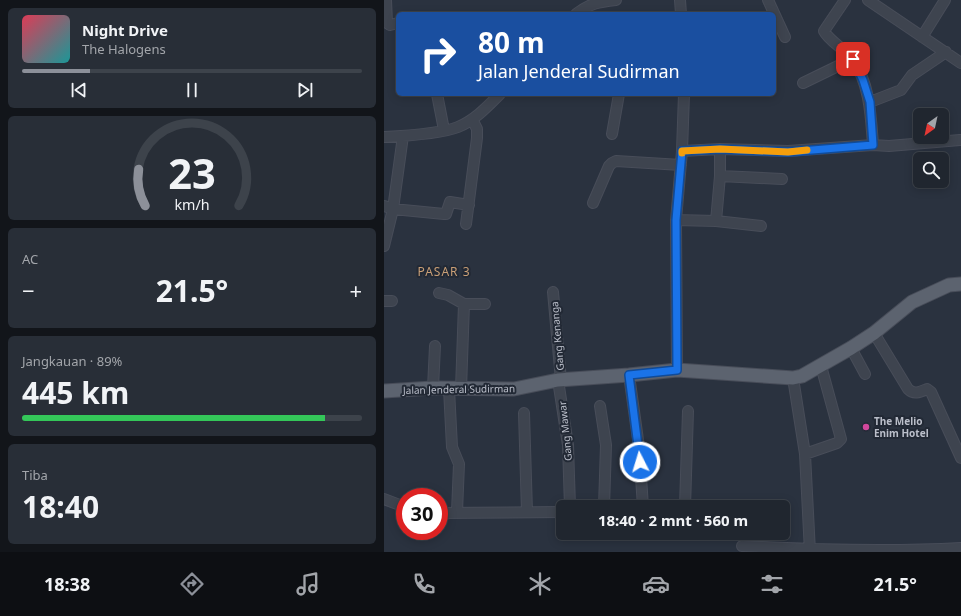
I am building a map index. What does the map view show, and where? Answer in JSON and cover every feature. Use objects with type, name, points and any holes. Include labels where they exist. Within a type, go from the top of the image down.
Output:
[{"type":"main road","name":"Jalan Jenderal Sudirman","points":[[384,391],[433,388],[514,389],[559,380],[677,370],[793,378],[802,376],[851,348],[874,333],[912,302],[949,285],[961,284]]},
{"type":"street","points":[[386,0],[385,14],[388,24],[396,24]]},
{"type":"street","points":[[579,12],[596,1],[616,0]]},
{"type":"street","points":[[680,0],[681,12]]},
{"type":"street","points":[[768,0],[774,12]]},
{"type":"street","points":[[845,0],[824,31],[826,35],[842,47],[858,70],[870,102],[873,145]]},
{"type":"street","points":[[868,0],[961,63]]},
{"type":"street","points":[[922,37],[945,0]]},
{"type":"street","points":[[776,17],[785,36]]},
{"type":"street","points":[[870,102],[901,90],[914,74],[946,52]]},
{"type":"street","points":[[803,83],[851,58]]},
{"type":"street","points":[[437,96],[444,130]]},
{"type":"street","points":[[384,137],[403,136],[458,127],[472,119],[498,96]]},
{"type":"street","points":[[612,134],[619,96]]},
{"type":"street","points":[[677,370],[676,220],[682,151],[684,96]]},
{"type":"street","points":[[466,224],[470,204],[477,138],[477,129],[472,119]]},
{"type":"street","points":[[384,246],[389,208],[403,136]]},
{"type":"street","points":[[682,151],[720,149],[788,152],[960,140]]},
{"type":"street","points":[[716,221],[720,176],[720,149]]},
{"type":"street","points":[[593,203],[609,166],[616,161],[681,165]]},
{"type":"street","points":[[720,176],[782,179]]},
{"type":"street","points":[[389,208],[446,214],[448,212],[450,202],[470,204]]},
{"type":"street","points":[[676,220],[716,221],[761,226]]},
{"type":"street","name":"Gang Kenanga","points":[[553,292],[559,380]]},
{"type":"street","points":[[439,293],[448,295],[464,304],[485,304]]},
{"type":"street","points":[[457,512],[459,464],[452,447],[455,389],[464,304]]},
{"type":"street","points":[[874,333],[908,389],[911,392],[916,393],[927,389],[931,392],[961,458]]},
{"type":"street","points":[[433,388],[435,346]]},
{"type":"street","points":[[851,348],[865,374]]},
{"type":"street","points":[[804,454],[838,443],[841,440],[820,366]]},
{"type":"street","points":[[629,375],[639,447],[643,500]]},
{"type":"street","points":[[793,378],[804,454],[810,551]]},
{"type":"street","name":"Gang Mawar","points":[[559,380],[568,445],[570,500]]},
{"type":"street","points":[[600,406],[606,445],[604,500]]},
{"type":"street","points":[[685,500],[688,411]]},
{"type":"street","points":[[524,413],[527,512]]},
{"type":"street","points":[[384,502],[396,505]]},
{"type":"street","points":[[448,512],[556,512]]},
{"type":"street","points":[[742,546],[810,551],[939,550],[961,548]]},
{"type":"slow traffic","points":[[682,153],[682,151],[720,149],[788,152],[807,150]]},
{"type":"place","name":"The Melio Enim Hotel","points":[[866,427]]},
{"type":"district","name":"PASAR 3","points":[[444,271]]},
{"type":"route","points":[[640,462],[629,375],[677,370],[676,220],[682,151],[720,149],[788,152],[873,145],[870,102],[863,80],[853,59]]}]
